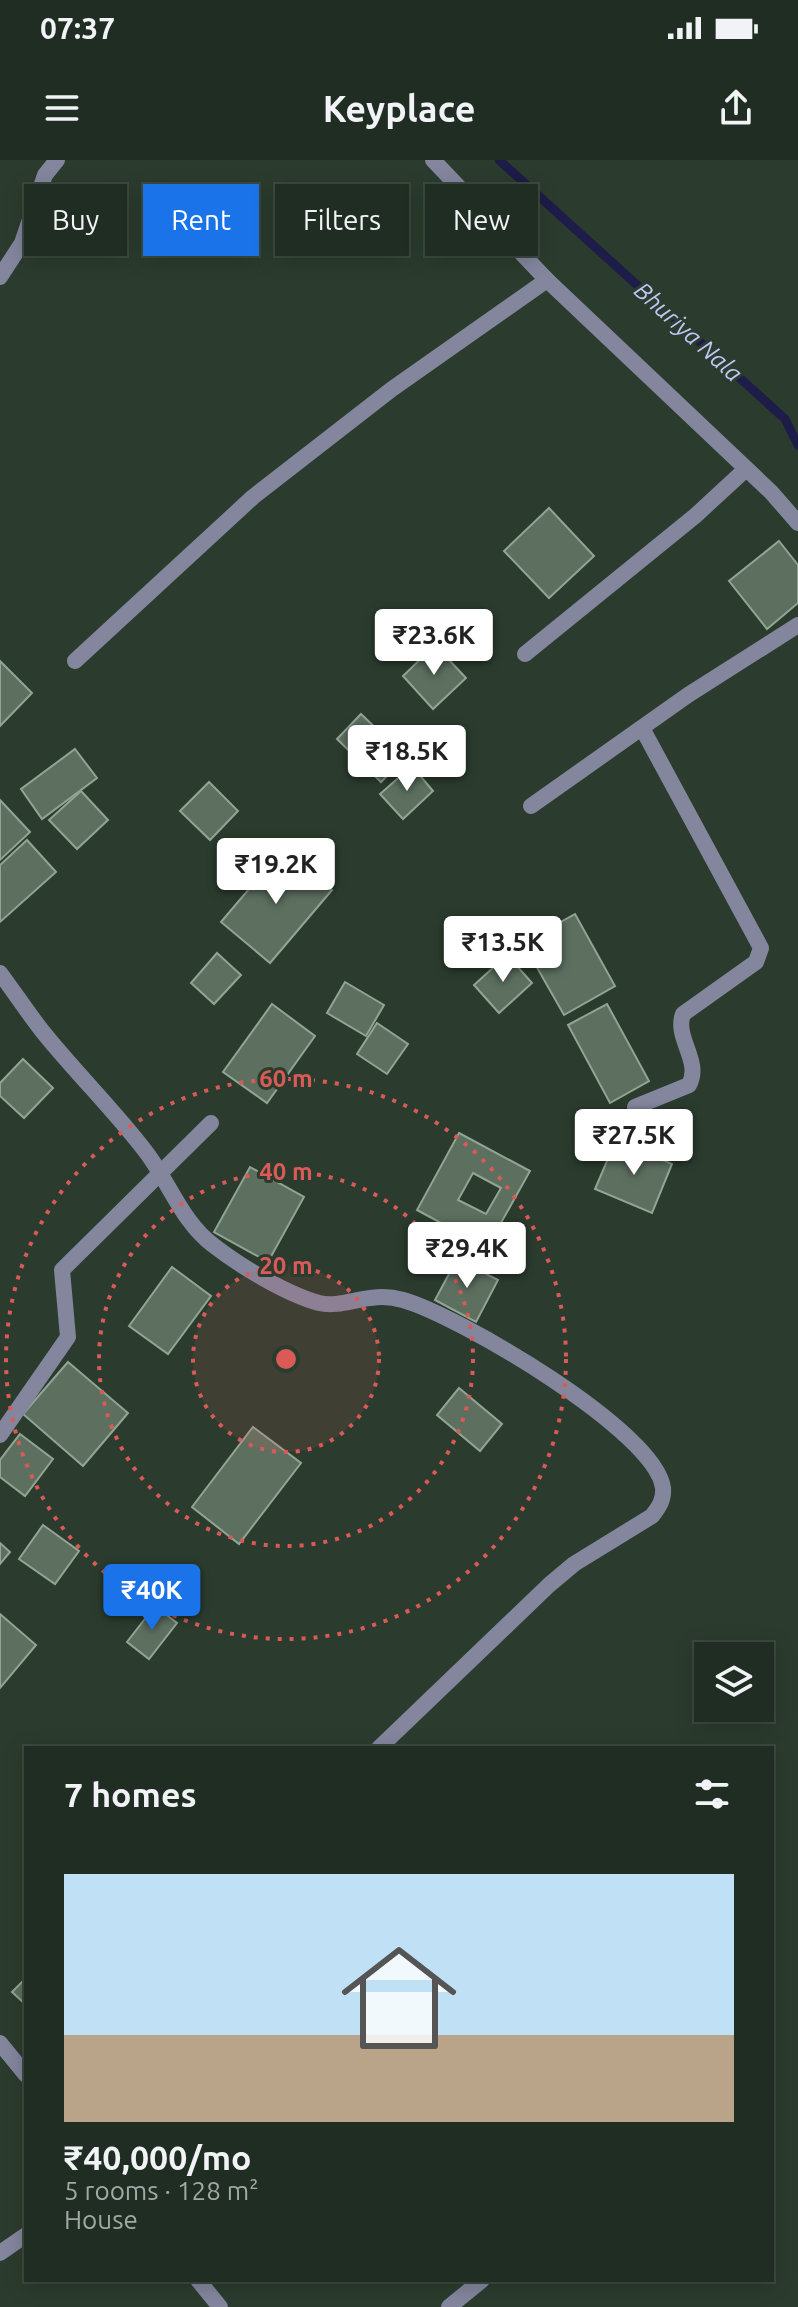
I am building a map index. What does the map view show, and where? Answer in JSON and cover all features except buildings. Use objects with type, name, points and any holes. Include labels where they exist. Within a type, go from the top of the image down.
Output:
[{"type":"street","points":[[0,277],[22,243],[45,175],[57,160]]},
{"type":"street","points":[[433,160],[547,280],[641,366],[798,523]]},
{"type":"street","points":[[75,661],[253,497],[404,380],[547,280]]},
{"type":"street","points":[[525,654],[695,516],[746,469]]},
{"type":"street","points":[[531,806],[798,625]]},
{"type":"street","points":[[635,1107],[689,1085],[693,1073],[681,1026],[683,1014],[756,962],[761,948],[642,728]]},
{"type":"street","points":[[3,983],[146,1152],[193,1226],[210,1244],[286,1289],[320,1303],[341,1303],[374,1296],[398,1299],[421,1307],[520,1358],[581,1398],[624,1435],[658,1474],[663,1495],[661,1504],[652,1516],[593,1552],[549,1585],[381,1746]]},
{"type":"street","points":[[0,1435],[68,1337],[62,1270],[211,1123]]},
{"type":"street","points":[[0,2043],[24,2073]]},
{"type":"street","points":[[0,2253],[24,2236]]},
{"type":"street","points":[[200,2282],[220,2307]]},
{"type":"street","points":[[449,2307],[480,2282]]},
{"type":"waterway","name":"Bhuriya Nala","points":[[499,160],[785,419],[798,445]]}]
